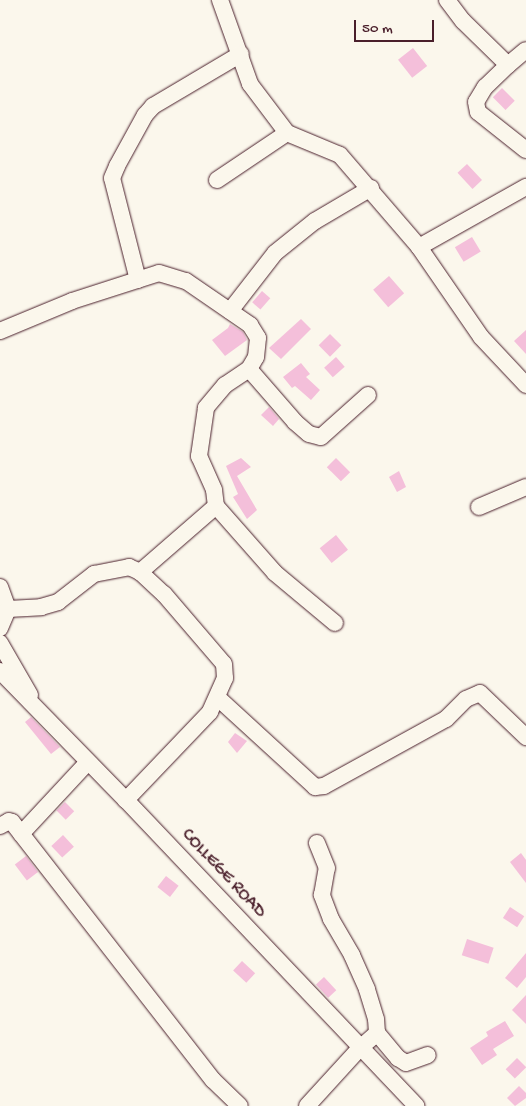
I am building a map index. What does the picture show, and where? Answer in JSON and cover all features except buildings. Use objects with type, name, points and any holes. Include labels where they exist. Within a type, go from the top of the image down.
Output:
[{"type":"street","points":[[220,0],[241,54],[250,84],[287,133],[340,155],[371,188],[419,247],[481,337],[526,385]]},
{"type":"street","points":[[447,0],[463,21],[508,65]]},
{"type":"street","points":[[525,146],[478,112],[476,102],[485,87],[526,50]]},
{"type":"street","points":[[138,280],[112,178],[117,166],[145,115],[153,106],[241,54]]},
{"type":"street","points":[[217,180],[287,133]]},
{"type":"street","points":[[419,247],[526,187]]},
{"type":"street","points":[[230,311],[275,253],[315,221],[371,188]]},
{"type":"street","points":[[0,331],[72,301],[159,273],[168,274],[186,281],[250,325],[258,338],[256,357],[249,368],[225,385],[206,408],[199,456],[214,490],[216,506],[274,573],[334,623]]},
{"type":"street","points":[[249,368],[295,422],[309,434],[321,436],[368,395]]},
{"type":"street","points":[[479,508],[526,486]]},
{"type":"street","points":[[140,572],[216,506]]},
{"type":"street","points":[[8,609],[41,607],[58,602],[94,574],[129,567],[140,572],[164,594],[224,664],[225,678],[218,698],[210,712],[126,800]]},
{"type":"street","points":[[0,587],[8,609],[0,628]]},
{"type":"street","points":[[0,643],[28,689],[33,704]]},
{"type":"street","name":"COLLEGE ROAD","points":[[0,671],[126,800],[416,1106]]},
{"type":"street","points":[[218,698],[315,786],[324,786],[446,719],[466,699],[480,693],[526,737]]},
{"type":"street","points":[[21,834],[88,762]]},
{"type":"street","points":[[0,826],[9,821],[21,834],[213,1080],[240,1106]]},
{"type":"street","points":[[317,843],[327,868],[322,895],[331,919],[352,955],[367,989],[376,1019],[377,1033],[398,1058],[406,1063],[428,1055]]},
{"type":"street","points":[[308,1106],[360,1048],[377,1033]]}]
